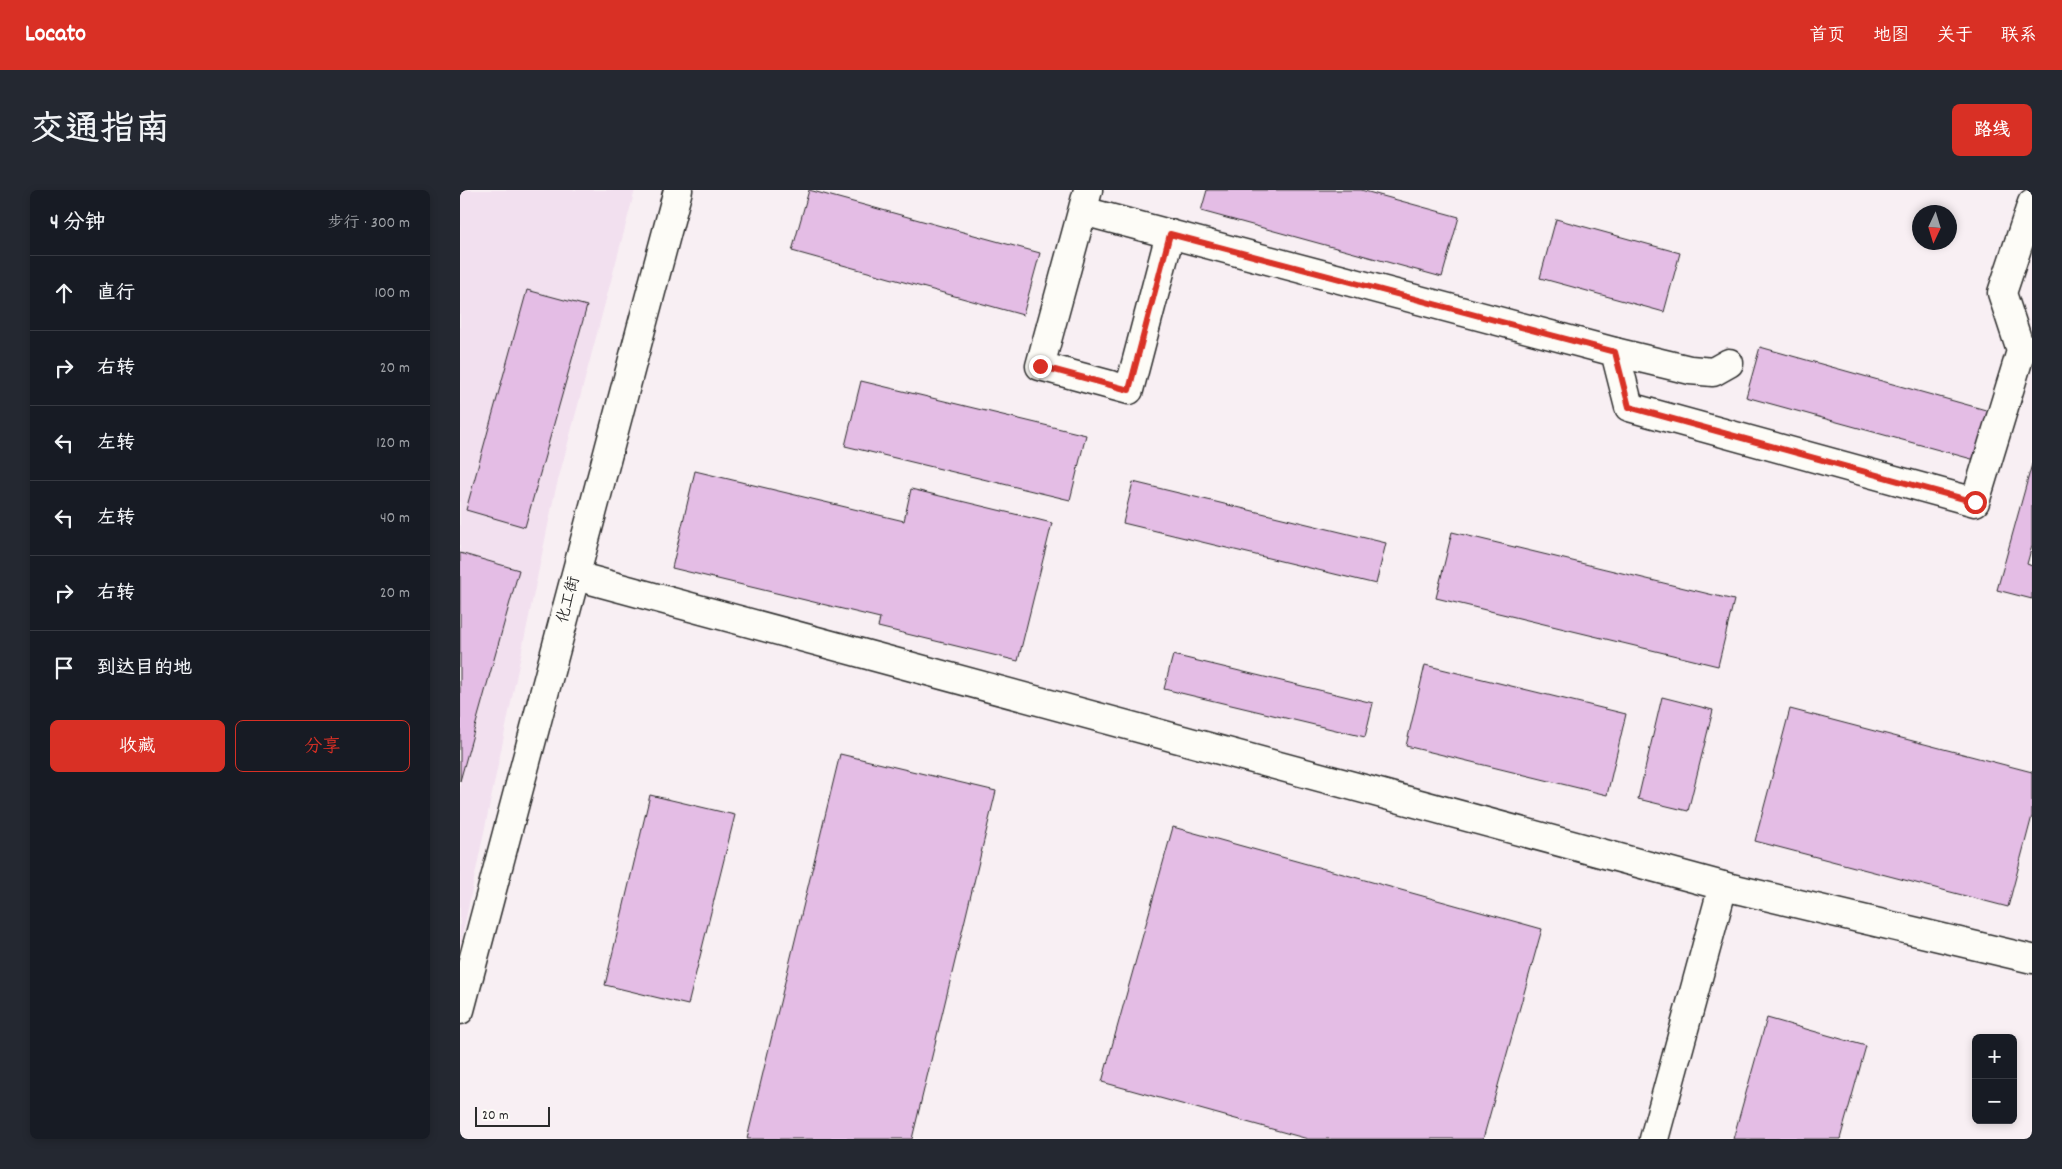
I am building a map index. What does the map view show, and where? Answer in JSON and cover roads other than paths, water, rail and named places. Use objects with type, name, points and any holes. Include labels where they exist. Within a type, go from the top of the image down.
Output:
[{"type":"street","name":"化工街","points":[[460,1010],[678,190]]},
{"type":"street","points":[[1170,234],[1129,390],[1040,366],[1085,200],[1170,234],[1615,352],[1690,370],[1713,372],[1729,363]]},
{"type":"street","points":[[1615,352],[1629,407],[1975,502],[2021,351],[2002,293],[2032,203]]},
{"type":"street","points":[[576,576],[1723,886],[2032,959]]},
{"type":"street","points":[[1654,1139],[1723,886]]}]
